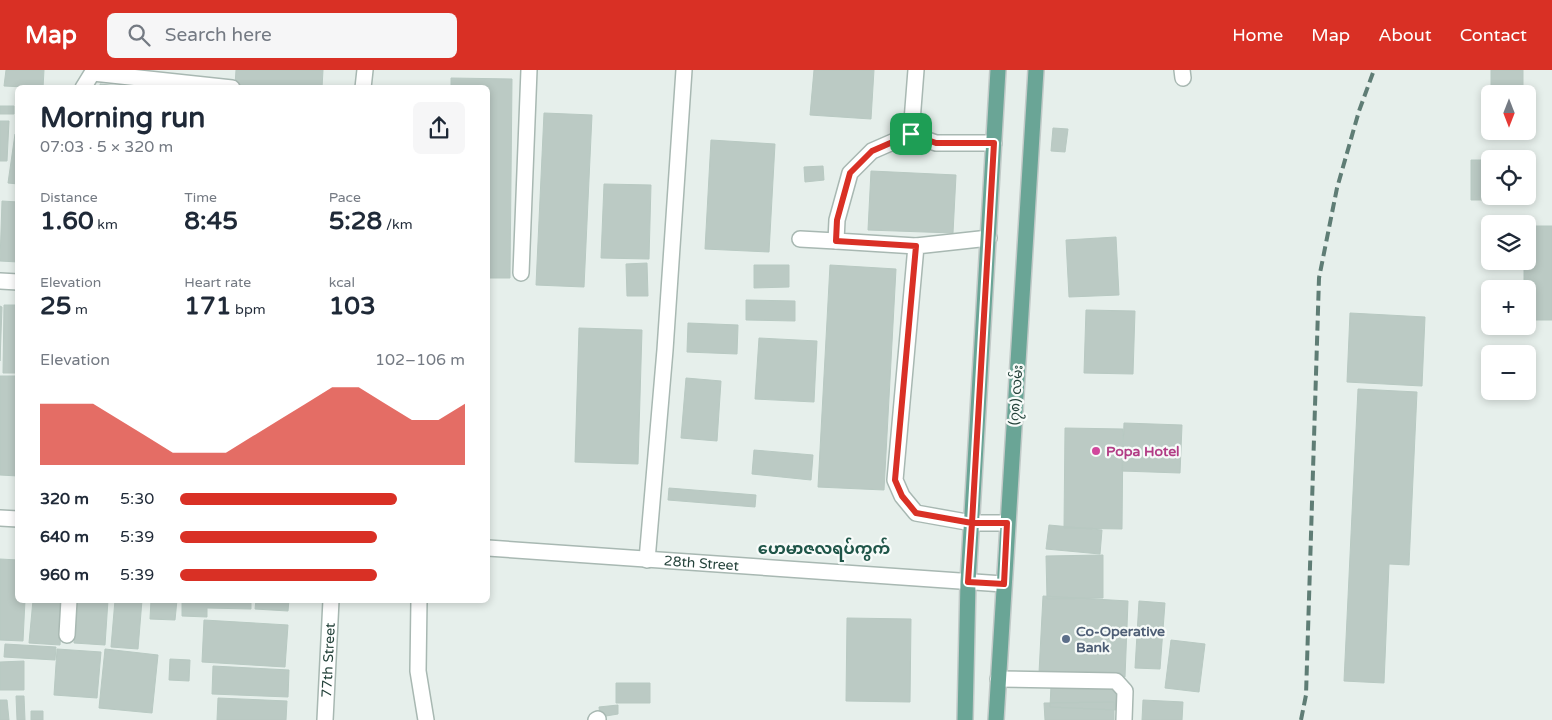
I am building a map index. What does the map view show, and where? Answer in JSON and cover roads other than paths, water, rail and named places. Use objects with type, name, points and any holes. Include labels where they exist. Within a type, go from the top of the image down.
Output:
[{"type":"main road","points":[[964,720],[968,582],[998,70]]},
{"type":"main road","name":"(၇၈) လမ်း","points":[[996,720],[1036,70]]},
{"type":"street","points":[[363,85],[365,70]]},
{"type":"street","points":[[521,273],[529,70]]},
{"type":"street","points":[[647,560],[665,350],[684,70]]},
{"type":"street","points":[[911,134],[916,70]]},
{"type":"street","points":[[85,85],[94,71],[208,85]]},
{"type":"street","points":[[836,241],[837,220],[850,173],[872,151],[911,134],[936,143],[994,143]]},
{"type":"street","points":[[800,239],[916,246],[988,238]]},
{"type":"street","points":[[916,246],[895,480],[902,496],[916,513],[972,523],[1007,523]]},
{"type":"street","points":[[0,281],[15,282]]},
{"type":"street","points":[[0,518],[15,519]]},
{"type":"street","name":"28th Street","points":[[490,548],[1004,584]]},
{"type":"street","points":[[67,635],[69,603]]},
{"type":"street","name":"77th Street","points":[[325,720],[331,603]]},
{"type":"street","points":[[419,603],[418,670],[426,720]]},
{"type":"street","points":[[998,679],[1116,681],[1125,691],[1124,720]]},
{"type":"railway","points":[[1301,720],[1306,695],[1319,278],[1337,188],[1359,111],[1374,70]]},
{"type":"place","name":"Popa Hotel","points":[[1096,451]]},
{"type":"place","name":"Co-Operative Bank","points":[[1066,639]]},
{"type":"district","name":"ဟေမာဇလရပ်ကွက်","points":[[824,549]]}]
